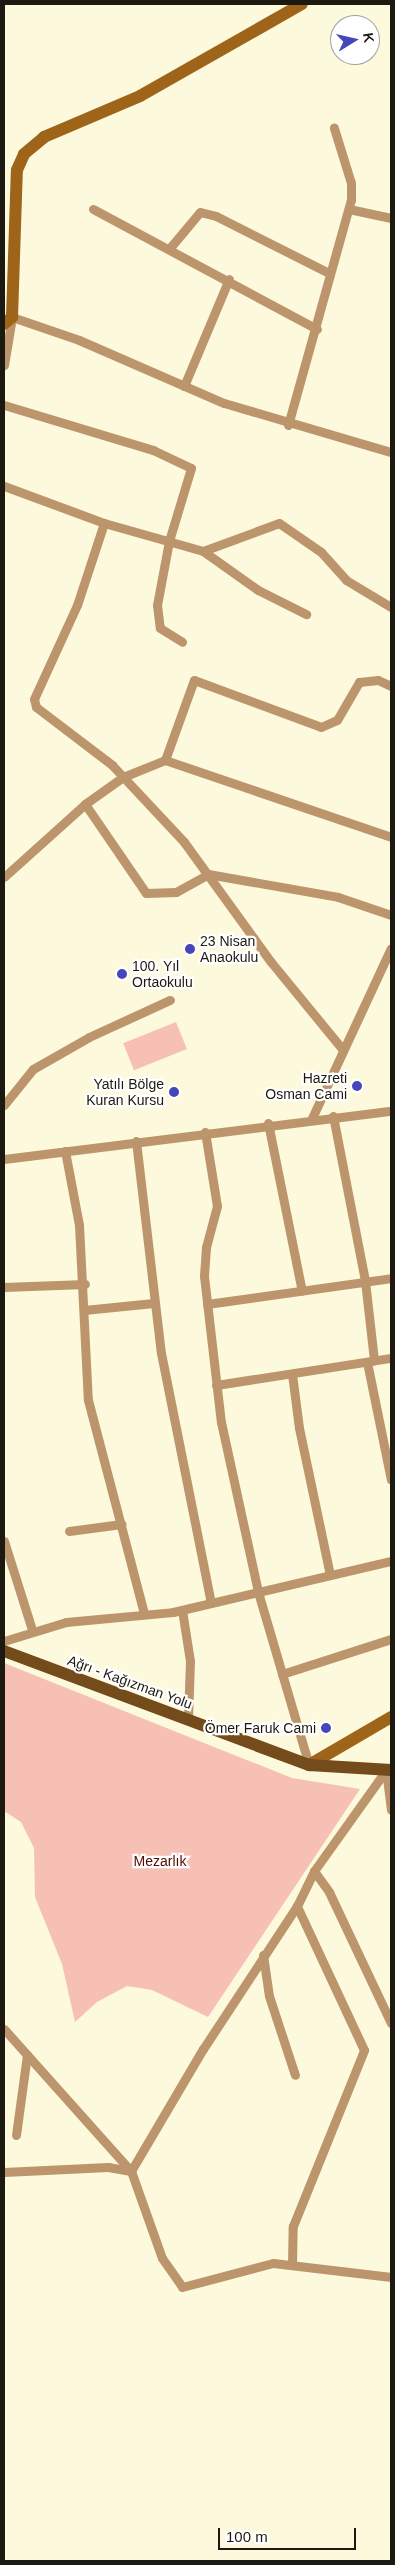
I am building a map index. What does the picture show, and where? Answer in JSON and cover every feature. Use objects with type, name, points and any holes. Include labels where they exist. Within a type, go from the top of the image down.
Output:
[{"type":"main road","name":"Ağrı - Kağızman Yolu","points":[[4,1652],[309,1765],[388,1770]]},
{"type":"street","points":[[4,365],[17,170],[24,154],[44,137],[140,96],[302,4]]},
{"type":"street","points":[[288,425],[317,329],[329,273],[348,209],[351,183],[334,128]]},
{"type":"street","points":[[93,209],[230,280],[317,329]]},
{"type":"street","points":[[348,209],[391,218]]},
{"type":"street","points":[[169,249],[200,212],[216,216],[329,273]]},
{"type":"street","points":[[184,386],[230,280]]},
{"type":"street","points":[[8,320],[288,425],[391,452]]},
{"type":"street","points":[[4,405],[153,450],[191,468],[169,541],[157,615],[165,634],[182,642]]},
{"type":"street","points":[[4,486],[104,523],[203,551],[258,590],[306,614]]},
{"type":"street","points":[[104,523],[77,605],[34,699],[36,707],[91,746],[123,777],[208,874],[271,962],[343,1050]]},
{"type":"street","points":[[203,551],[279,523],[322,552],[346,580],[391,607]]},
{"type":"street","points":[[165,760],[194,680],[321,727],[337,720],[358,682],[378,680],[391,686]]},
{"type":"street","points":[[4,877],[85,804],[123,777],[165,760],[391,837]]},
{"type":"street","points":[[85,804],[146,893],[176,892],[208,874],[338,897],[391,915]]},
{"type":"street","points":[[312,1118],[343,1050],[387,969],[391,948]]},
{"type":"street","points":[[4,1104],[33,1069],[88,1037],[170,1000]]},
{"type":"street","points":[[4,1159],[268,1123],[391,1111]]},
{"type":"street","points":[[333,1116],[365,1281],[370,1361],[391,1480]]},
{"type":"street","points":[[268,1123],[302,1291]]},
{"type":"street","points":[[205,1132],[216,1206],[206,1247],[207,1304],[216,1385],[233,1491],[258,1592],[309,1765],[391,1717]]},
{"type":"street","points":[[136,1141],[154,1303],[211,1603]]},
{"type":"street","points":[[65,1151],[85,1284],[84,1310],[88,1400],[122,1524],[144,1614]]},
{"type":"street","points":[[207,1304],[391,1278]]},
{"type":"street","points":[[4,1287],[85,1284]]},
{"type":"street","points":[[84,1310],[154,1303]]},
{"type":"street","points":[[216,1385],[391,1358]]},
{"type":"street","points":[[292,1374],[298,1428],[330,1575]]},
{"type":"street","points":[[69,1531],[122,1524]]},
{"type":"street","points":[[4,1541],[32,1630]]},
{"type":"street","points":[[4,1641],[32,1630],[96,1616],[182,1610],[391,1561]]},
{"type":"street","points":[[182,1610],[190,1661],[188,1719]]},
{"type":"street","points":[[282,1674],[391,1639]]},
{"type":"street","points":[[388,1770],[391,1810]]},
{"type":"street","points":[[131,2172],[263,1955],[297,1906],[314,1870],[388,1770]]},
{"type":"street","points":[[314,1870],[333,1900],[391,2023]]},
{"type":"street","points":[[292,2265],[293,2226],[364,2050],[297,1906]]},
{"type":"street","points":[[263,1955],[269,1996],[295,2076]]},
{"type":"street","points":[[4,2030],[131,2172],[162,2258],[182,2286],[256,2264],[292,2265],[391,2276]]},
{"type":"street","points":[[16,2135],[27,2055]]},
{"type":"street","points":[[4,2172],[108,2167],[131,2172]]},
{"type":"green space","points":[[176,1022],[187,1049],[134,1070],[123,1043]]},
{"type":"green space","name":"Mezarlık","points":[[4,1663],[292,1778],[360,1789],[208,2017],[152,1990],[127,1986],[97,2002],[75,2022],[62,1964],[35,1897],[34,1848],[21,1822],[4,1811]]},
{"type":"place","name":"23 Nisan Anaokulu","points":[[190,949]]},
{"type":"place","name":"100. Yıl Ortaokulu","points":[[122,974]]},
{"type":"place","name":"Hazreti Osman Cami","points":[[357,1086]]},
{"type":"place","name":"Yatılı Bölge Kuran Kursu","points":[[174,1092]]},
{"type":"place","name":"Ömer Faruk Cami","points":[[326,1728]]}]
